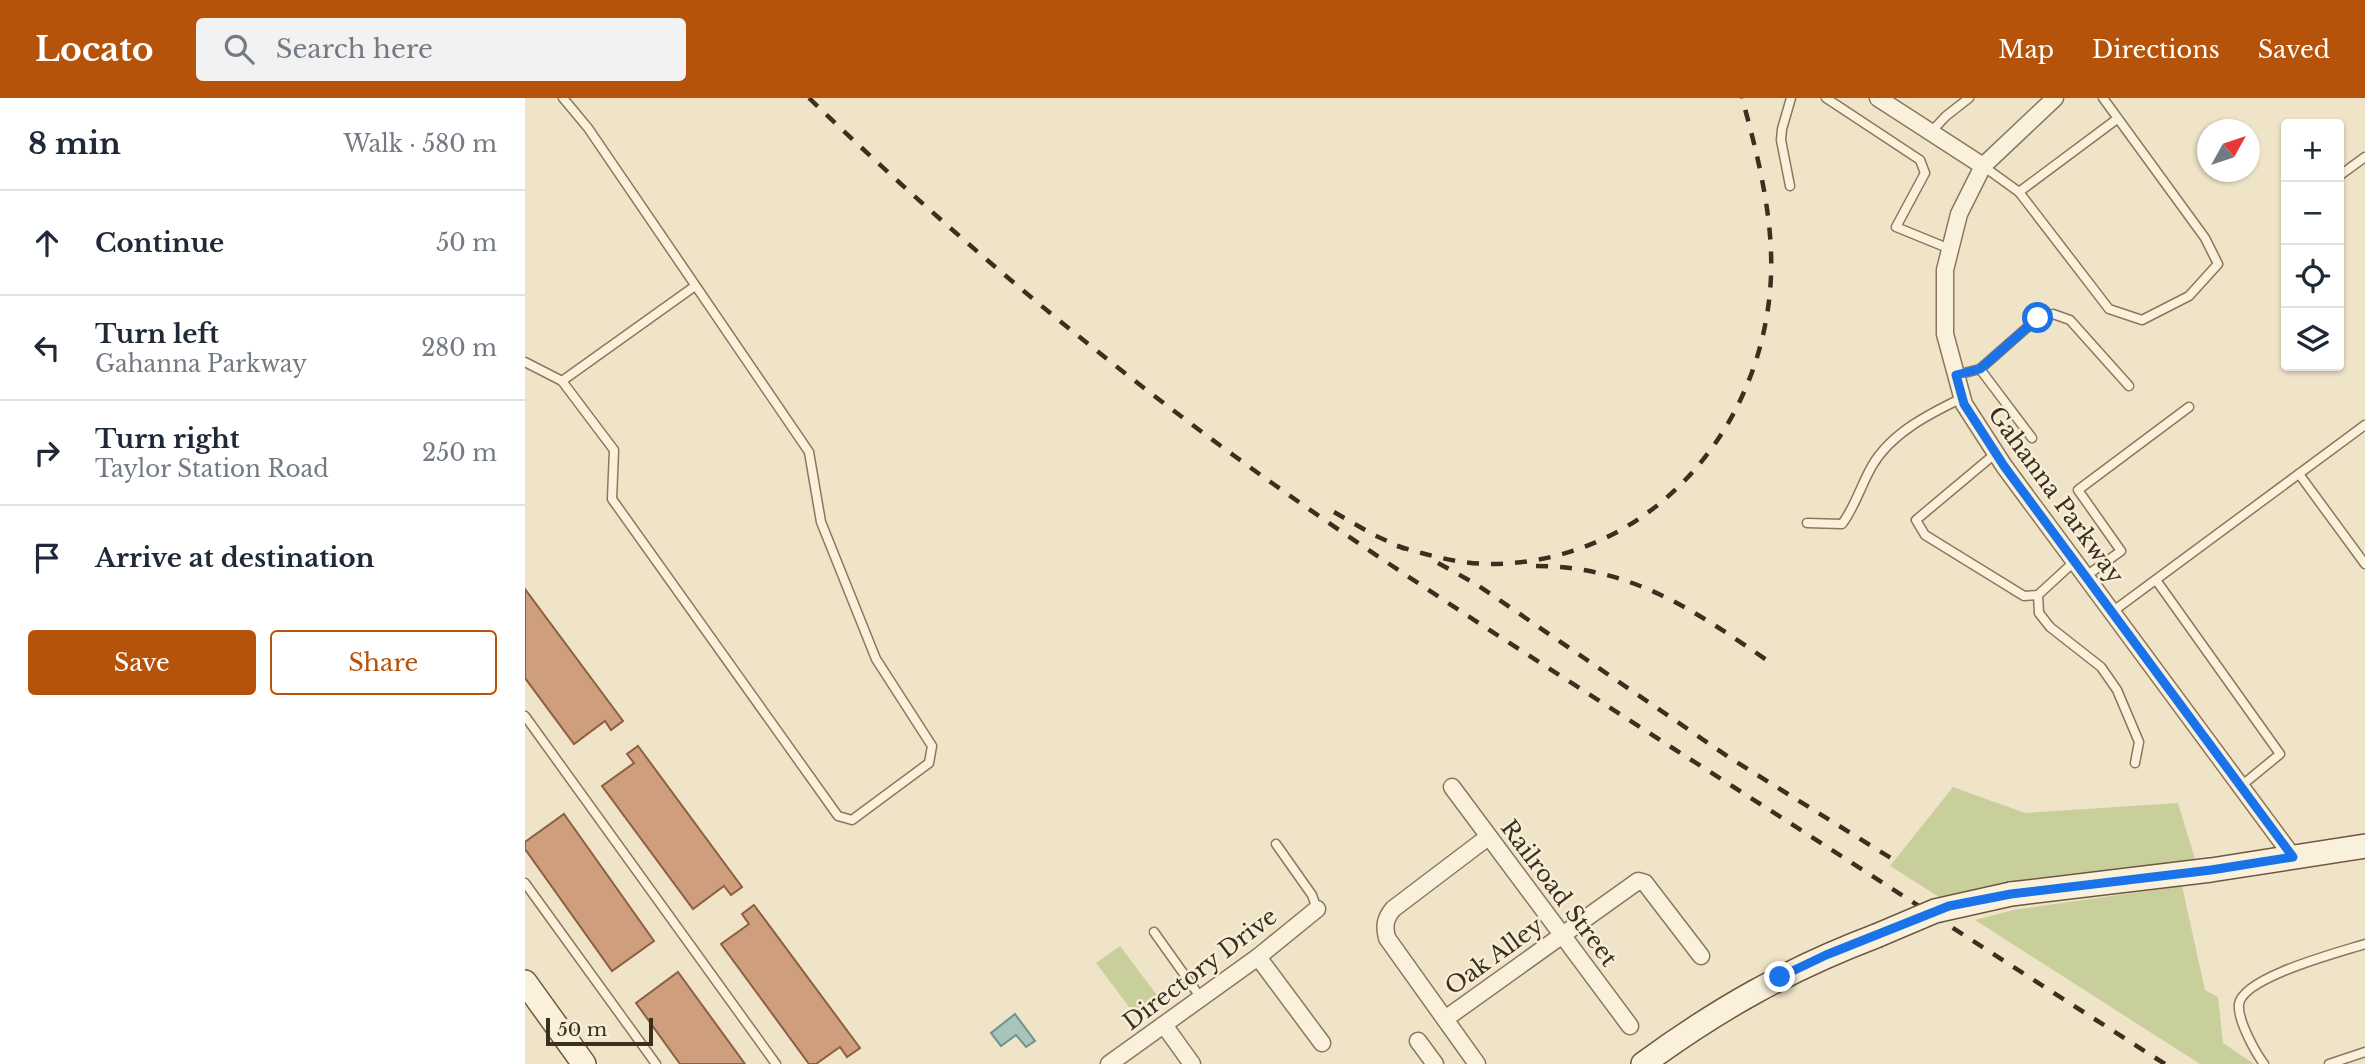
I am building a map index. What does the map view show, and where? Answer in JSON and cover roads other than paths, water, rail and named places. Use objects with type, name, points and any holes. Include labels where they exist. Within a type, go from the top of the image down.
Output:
[{"type":"main road","points":[[1643,1064],[1737,1000],[1826,955],[1935,911],[2011,894],[2211,870],[2365,846]]},
{"type":"main road","points":[[525,982],[584,1064]]},
{"type":"street","points":[[1878,98],[1983,166]]},
{"type":"street","name":"Gahanna Parkway","points":[[2048,100],[1983,166],[1959,214],[1944,270],[1945,334],[1962,398],[1996,453],[2293,857]]},
{"type":"street","name":"Railroad Street","points":[[1452,787],[1630,1026]]},
{"type":"street","points":[[1477,1064],[1387,938],[1384,928],[1386,917],[1393,909],[1488,836]]},
{"type":"street","name":"Oak Alley","points":[[1445,1019],[1638,881],[1645,883],[1701,956]]},
{"type":"street","name":"Directory Drive","points":[[1109,1064],[1258,957],[1317,909]]},
{"type":"street","points":[[1258,957],[1322,1043]]},
{"type":"street","points":[[1164,1026],[1192,1064]]},
{"type":"street","points":[[1418,1041],[1435,1064]]},
{"type":"lane","points":[[525,362],[562,381],[614,450],[612,499],[838,816],[852,820],[929,763],[932,746],[876,659],[821,522],[809,452],[588,128],[563,98]]},
{"type":"lane","points":[[1790,186],[1781,129],[1791,98]]},
{"type":"lane","points":[[1826,98],[1920,160],[1925,173],[1896,227],[1950,249]]},
{"type":"lane","points":[[1930,133],[1969,98]]},
{"type":"lane","points":[[1983,166],[2019,192],[2109,309],[2142,320],[2189,296],[2218,264],[2197,228],[2103,98]]},
{"type":"lane","points":[[2019,192],[2117,119]]},
{"type":"lane","points":[[2344,172],[2365,157]]},
{"type":"lane","points":[[562,381],[695,285]]},
{"type":"lane","points":[[1956,375],[1980,369],[2038,318],[2053,314],[2070,320],[2129,386]]},
{"type":"lane","points":[[1980,369],[2032,438]]},
{"type":"lane","points":[[1807,523],[1842,524],[1850,514],[1854,500],[1873,464],[1888,444],[1929,413],[1962,398]]},
{"type":"lane","points":[[2086,576],[2121,551],[2078,490],[2189,407]]},
{"type":"lane","points":[[2112,612],[2365,425]]},
{"type":"lane","points":[[1996,453],[1916,520],[1925,536],[2024,596],[2038,595],[2075,561]]},
{"type":"lane","points":[[2299,474],[2364,562]]},
{"type":"lane","points":[[2156,580],[2280,754],[2241,786]]},
{"type":"lane","points":[[2038,595],[2039,613],[2050,627],[2101,667],[2117,690],[2139,742],[2135,763]]},
{"type":"lane","points":[[525,716],[776,1064]]},
{"type":"lane","points":[[1276,844],[1312,895],[1317,909]]},
{"type":"lane","points":[[525,883],[656,1064]]},
{"type":"lane","points":[[1154,932],[1201,998]]},
{"type":"lane","points":[[2264,1064],[2253,1049],[2238,1006],[2241,998],[2271,975],[2365,944]]},
{"type":"lane","points":[[2329,1064],[2365,1052]]},
{"type":"water","points":[[1015,1014],[1035,1041],[1026,1047],[1016,1035],[1001,1046],[991,1033]]},
{"type":"railway","points":[[809,98],[1011,281],[1117,367],[1279,488],[1502,638],[2165,1064]]},
{"type":"railway","points":[[1397,546],[1455,561],[1491,564],[1546,558],[1597,542],[1643,516],[1683,482],[1716,442],[1742,396],[1761,345],[1770,291],[1771,243],[1765,194],[1742,98]]},
{"type":"railway","points":[[1334,512],[1405,549]]},
{"type":"railway","points":[[1438,563],[1476,584],[1730,758],[1894,860]]},
{"type":"railway","points":[[1536,566],[1571,568],[1603,574],[1663,596],[1774,665]]}]
